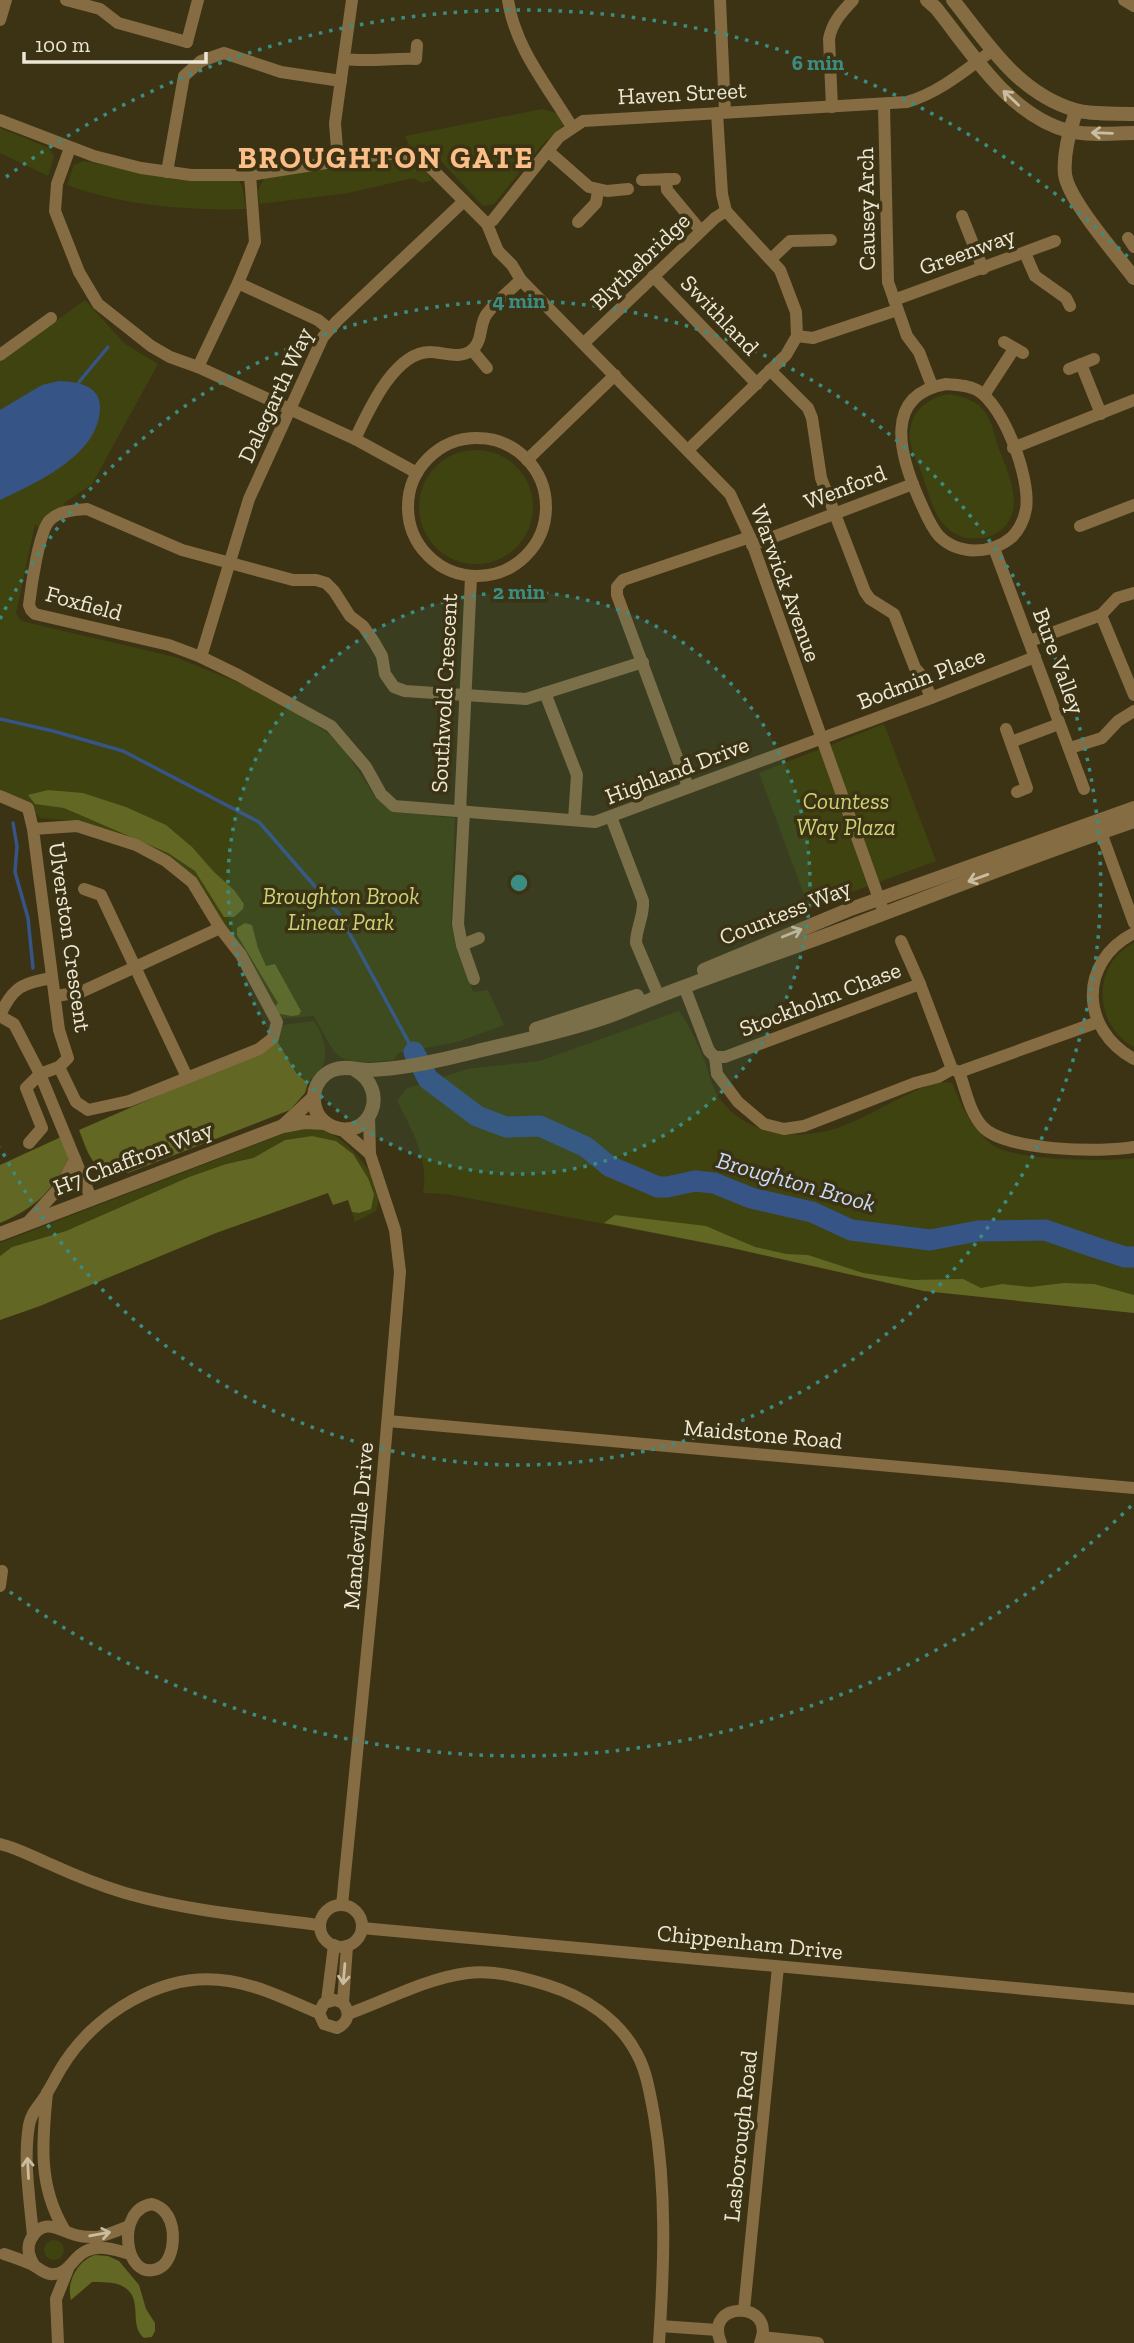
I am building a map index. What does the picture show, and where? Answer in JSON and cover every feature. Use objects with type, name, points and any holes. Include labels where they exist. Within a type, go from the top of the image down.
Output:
[{"type":"street","points":[[0,20],[6,0]]},
{"type":"street","points":[[66,0],[100,9],[118,23],[187,42],[201,61]]},
{"type":"street","points":[[187,42],[198,0]]},
{"type":"street","points":[[338,162],[335,123],[352,0]]},
{"type":"street","points":[[487,224],[548,151],[572,127],[526,56],[510,17],[508,0]]},
{"type":"street","points":[[689,449],[786,355],[797,336],[796,312],[784,276],[726,211],[722,194],[720,0]]},
{"type":"street","points":[[832,107],[829,39],[834,22],[853,0]]},
{"type":"street","points":[[926,0],[1009,97],[1030,114],[1070,131],[1134,133]]},
{"type":"street","points":[[953,0],[1014,75],[1048,99],[1076,111],[1134,114]]},
{"type":"street","points":[[1124,0],[1134,6]]},
{"type":"street","points":[[344,59],[367,62],[390,58],[416,59],[416,45]]},
{"type":"street","name":"Haven Street","points":[[572,127],[594,119],[884,105],[919,99],[952,80],[993,50]]},
{"type":"street","points":[[167,172],[184,76],[201,61],[224,52],[281,72],[341,81]]},
{"type":"street","name":"Causey Arch","points":[[884,105],[888,282],[907,335],[919,352],[932,386]]},
{"type":"street","points":[[1076,111],[1065,156],[1065,177],[1071,193],[1134,278]]},
{"type":"street","name":"Warwick Avenue","points":[[0,120],[70,148],[118,163],[191,175],[250,174],[383,154],[406,154],[421,159],[487,224],[498,251],[512,265],[521,280],[689,449],[730,494],[751,541],[882,906]]},
{"type":"street","points":[[70,148],[57,184],[55,211],[69,251],[98,304],[151,346],[170,357],[198,366],[355,439],[417,473]]},
{"type":"street","points":[[548,151],[589,187],[598,191],[628,189]]},
{"type":"street","points":[[198,366],[255,242],[250,174]]},
{"type":"street","points":[[642,180],[671,179],[667,190],[701,231]]},
{"type":"street","points":[[578,222],[596,203],[598,191]]},
{"type":"street","name":"Dalegarth Way","points":[[201,657],[248,499],[329,329],[464,201]]},
{"type":"street","name":"Blythebridge","points":[[584,343],[701,231],[726,211]]},
{"type":"street","points":[[962,216],[983,269]]},
{"type":"street","points":[[771,259],[790,241],[831,240]]},
{"type":"street","name":"Greenway","points":[[797,336],[813,338],[1055,241]]},
{"type":"street","points":[[1025,253],[1035,276],[1066,298],[1070,306]]},
{"type":"street","name":"Swithland","points":[[653,276],[757,384]]},
{"type":"street","points":[[355,439],[375,396],[405,361],[427,352],[460,355],[472,350],[478,342],[486,315],[521,280]]},
{"type":"street","points":[[238,283],[318,320],[329,329]]},
{"type":"street","points":[[0,355],[51,318]]},
{"type":"street","points":[[984,395],[1014,348]]},
{"type":"street","points":[[472,350],[487,368]]},
{"type":"street","points":[[1094,359],[1075,366],[1101,414]]},
{"type":"street","points":[[770,370],[808,408],[812,418],[821,478],[864,592],[894,614],[915,668],[923,677],[931,698]]},
{"type":"street","points":[[527,460],[615,375]]},
{"type":"street","points":[[932,386],[961,385],[976,389],[993,405],[1005,426],[1025,483],[1027,507],[1017,531],[1009,540],[994,548]]},
{"type":"street","name":"Wenford","points":[[932,386],[914,398],[901,424],[900,437],[913,484],[930,523],[940,537],[968,551],[994,548]]},
{"type":"street","points":[[1013,448],[1134,400]]},
{"type":"street","name":"Southwold Crescent","points":[[474,438],[503,443],[527,460],[541,483],[547,509],[544,527],[536,543],[515,565],[502,572],[471,577],[441,566],[429,557],[416,540],[408,518],[410,489],[427,459],[456,441],[474,438]]},
{"type":"street","name":"Wenford","points":[[643,662],[617,595],[617,587],[623,580],[751,541],[913,484]]},
{"type":"street","points":[[1080,526],[1134,505]]},
{"type":"street","name":"Foxfield","points":[[462,811],[394,806],[381,794],[366,767],[331,726],[201,657],[169,645],[35,614],[29,604],[43,532],[50,520],[69,510],[87,509],[182,550],[293,580],[326,583],[350,616],[363,626],[374,642],[382,656],[385,674],[394,687],[405,691],[465,695]]},
{"type":"street","name":"Bure Valley","points":[[994,548],[1084,789]]},
{"type":"street","name":"Southwold Crescent","points":[[471,577],[458,924],[461,945],[474,979]]},
{"type":"street","points":[[1030,641],[1101,615],[1117,598],[1134,593]]},
{"type":"street","points":[[1101,615],[1134,695]]},
{"type":"street","name":"Bodmin Place","points":[[821,738],[1035,657]]},
{"type":"street","points":[[465,695],[526,699],[643,662],[688,787]]},
{"type":"street","points":[[545,693],[577,775],[574,820]]},
{"type":"street","points":[[1070,748],[1101,738],[1118,721],[1134,711]]},
{"type":"street","points":[[1017,792],[1027,788],[1009,736],[1059,724]]},
{"type":"street","name":"Highland Drive","points":[[462,811],[595,822],[821,738]]},
{"type":"street","name":"Ulverston Crescent","points":[[0,796],[28,808],[33,829],[59,1030],[68,1058],[59,1067]]},
{"type":"street","name":"Countess Way","points":[[657,993],[882,906],[1099,827],[1134,808]]},
{"type":"street","points":[[611,817],[643,901],[644,914],[636,943],[657,993]]},
{"type":"street","name":"Countess Way","points":[[1099,827],[1134,821]]},
{"type":"street","points":[[29,1143],[42,1128],[26,1088],[40,1074],[59,1067],[76,1102],[88,1110],[129,1101],[260,1049],[273,1038],[278,1022],[241,955],[191,883],[166,861],[136,845],[77,826],[33,829]]},
{"type":"street","points":[[1099,827],[1134,923]]},
{"type":"street","points":[[84,889],[101,895],[187,1077]]},
{"type":"street","name":"Countess Way","points":[[355,1070],[399,1068],[452,1057],[684,986],[882,906]]},
{"type":"street","points":[[56,996],[82,992],[220,928]]},
{"type":"street","points":[[1134,933],[1122,939],[1100,964],[1094,979],[1092,996],[1098,1022],[1112,1044],[1134,1059]]},
{"type":"street","points":[[461,945],[479,938]]},
{"type":"street","points":[[901,941],[920,984]]},
{"type":"street","points":[[52,978],[30,982],[17,988],[0,1015],[15,1024],[40,1074],[91,1198]]},
{"type":"street","name":"Stockholm Chase","points":[[684,986],[709,1051],[715,1057],[726,1057],[920,984],[969,1104],[981,1126],[1008,1140],[1037,1146],[1095,1150],[1134,1147]]},
{"type":"street","points":[[715,1057],[717,1074],[738,1102],[764,1124],[783,1129],[804,1126],[915,1083],[1098,1022]]},
{"type":"street","points":[[370,1154],[341,1129],[326,1123],[317,1112],[313,1098],[318,1082],[331,1071],[347,1068],[369,1080],[375,1096]]},
{"type":"street","points":[[341,1129],[357,1126],[369,1116],[383,1081],[399,1068]]},
{"type":"street","name":"H7 Chaffron Way","points":[[283,1126],[313,1098]]},
{"type":"street","name":"Mandeville Drive","points":[[342,1905],[400,1272],[395,1230],[370,1154],[369,1116]]},
{"type":"street","name":"H7 Chaffron Way","points":[[0,1234],[283,1126],[304,1122],[326,1123]]},
{"type":"street","points":[[28,1222],[60,1186],[75,1158]]},
{"type":"street","name":"Maidstone Road","points":[[388,1421],[1134,1488]]},
{"type":"street","points":[[0,1586],[2,1571]]},
{"type":"street","points":[[0,1844],[16,1848],[82,1878],[125,1893],[257,1918],[320,1925]]},
{"type":"street","points":[[342,1905],[356,1911],[362,1922],[357,1940],[340,1945],[325,1939],[320,1925],[325,1912],[342,1905]]},
{"type":"street","name":"Chippenham Drive","points":[[362,1928],[1134,1999]]},
{"type":"street","points":[[327,2001],[340,1945]]},
{"type":"street","points":[[340,1945],[345,2008],[343,2024],[332,2028],[324,2024],[319,2013],[321,2006],[327,2001],[335,2000],[345,2008]]},
{"type":"street","name":"Lasborough Road","points":[[744,2310],[778,1967]]},
{"type":"street","points":[[345,2008],[441,1979],[469,1973],[495,1973],[559,1989],[598,2009],[613,2021],[638,2054],[649,2091],[658,2142],[664,2212],[659,2343]]},
{"type":"street","points":[[57,2299],[28,2252],[31,2241],[27,2142],[30,2122],[66,2059],[91,2030],[121,2007],[159,1989],[192,1982],[230,1981],[270,1992],[319,2013]]},
{"type":"street","points":[[47,2093],[42,2142],[45,2186],[57,2217],[76,2245],[72,2263],[57,2299],[58,2343]]},
{"type":"street","points":[[152,2204],[167,2213],[173,2239],[171,2252],[161,2267],[152,2271],[144,2270],[135,2264],[130,2254],[129,2227],[134,2213],[142,2205],[152,2204]]},
{"type":"street","points":[[2,2254],[31,2241],[44,2228],[51,2226],[80,2236],[99,2236],[129,2227]]},
{"type":"street","points":[[2,2254],[56,2274],[88,2249],[101,2248],[130,2254]]},
{"type":"street","points":[[660,2326],[720,2336],[724,2316],[730,2312],[744,2310],[755,2315],[762,2324],[761,2340],[818,2343]]},
{"type":"green space","points":[[542,109],[562,115],[566,123],[543,144],[494,204],[483,206],[437,157],[410,146],[405,136]]},
{"type":"green space","points":[[0,128],[49,148],[54,157],[48,176],[0,153]]},
{"type":"green space","points":[[377,160],[408,161],[421,167],[432,180],[422,183],[414,178],[348,193],[259,204],[258,190],[264,179]]},
{"type":"green space","points":[[84,161],[164,177],[239,181],[246,209],[201,209],[132,202],[67,185],[74,165]]},
{"type":"green space","name":"Broughton Brook Linear Park","points":[[85,300],[125,344],[158,364],[92,484],[63,504],[66,507],[39,528],[35,524],[16,613],[21,621],[175,657],[247,686],[309,720],[330,735],[344,749],[376,798],[434,809],[433,816],[455,818],[451,924],[473,992],[488,990],[504,1025],[457,1042],[398,1053],[394,1060],[350,1061],[338,1055],[314,1016],[277,1019],[194,880],[79,821],[40,818],[27,804],[0,790],[0,361]]},
{"type":"green space","points":[[950,394],[975,403],[986,414],[1008,472],[1014,496],[1011,518],[1004,527],[987,537],[970,538],[957,535],[942,522],[911,446],[910,432],[915,415],[926,403]]},
{"type":"green space","points":[[476,450],[498,454],[517,466],[529,485],[533,507],[529,529],[517,548],[498,560],[476,564],[454,560],[435,548],[423,529],[419,507],[423,485],[435,466],[454,454]]},
{"type":"green space","name":"Countess Way Plaza","points":[[884,724],[936,861],[809,908],[759,773]]},
{"type":"green space","points":[[48,790],[83,793],[126,807],[166,825],[234,890],[244,904],[243,909],[234,917],[224,917],[195,871],[168,853],[64,808],[35,804],[28,795]]},
{"type":"green space","points":[[245,923],[252,925],[266,966],[275,964],[301,1011],[299,1015],[276,1013],[274,1007],[278,1003],[237,935],[237,928]]},
{"type":"green space","points":[[1134,943],[1134,1047],[1120,1037],[1111,1024],[1102,995],[1104,979],[1110,965]]},
{"type":"green space","points":[[679,1011],[699,1046],[720,1099],[732,1112],[760,1128],[793,1135],[827,1131],[924,1087],[945,1082],[952,1083],[964,1109],[986,1140],[1005,1151],[1062,1159],[1134,1158],[1134,1313],[924,1291],[732,1248],[446,1194],[423,1193],[424,1169],[421,1157],[397,1101],[406,1089],[467,1069],[540,1061]]},
{"type":"green space","points":[[314,1021],[322,1036],[325,1059],[322,1068],[308,1083],[297,1074],[277,1041],[282,1025]]},
{"type":"green space","points":[[277,1041],[297,1074],[308,1083],[305,1093],[290,1110],[128,1173],[116,1173],[100,1168],[90,1156],[79,1130],[265,1049]]},
{"type":"green space","points":[[296,1129],[329,1132],[349,1147],[367,1167],[373,1179],[379,1200],[376,1211],[355,1222],[352,1212],[359,1213],[353,1154],[336,1141],[312,1136],[285,1140],[253,1158],[189,1177],[66,1231],[12,1247],[0,1256],[0,1243]]},
{"type":"green space","points":[[312,1136],[336,1141],[353,1154],[368,1178],[374,1194],[371,1209],[352,1212],[348,1200],[333,1205],[328,1193],[216,1233],[0,1320],[0,1256],[12,1247],[66,1231],[189,1177],[253,1158],[285,1140]]},
{"type":"green space","points":[[61,1137],[69,1157],[56,1180],[33,1204],[0,1223],[0,1165]]},
{"type":"green space","points":[[615,1215],[706,1226],[755,1247],[786,1254],[808,1255],[863,1273],[912,1280],[963,1279],[981,1288],[1002,1284],[1030,1287],[1064,1283],[1094,1284],[1134,1295],[1134,1313],[924,1291],[732,1248],[604,1223]]},
{"type":"green space","points":[[54,2240],[61,2243],[64,2250],[61,2257],[54,2260],[47,2257],[44,2250],[47,2243]]},
{"type":"green space","points":[[95,2255],[108,2256],[119,2261],[139,2285],[146,2309],[155,2323],[152,2337],[144,2338],[139,2332],[135,2303],[128,2290],[120,2285],[92,2282],[71,2300],[70,2287],[74,2273],[83,2262]]},
{"type":"water","points":[[59,381],[86,386],[96,393],[100,406],[98,423],[79,452],[65,464],[0,500],[0,410],[42,385]]},
{"type":"waterway","points":[[79,382],[108,347]]},
{"type":"waterway","name":"Broughton Brook","points":[[0,719],[123,751],[259,822],[339,914],[414,1052]]},
{"type":"waterway","points":[[13,823],[17,846],[15,872],[28,918],[33,968]]},
{"type":"waterway","name":"Broughton Brook","points":[[414,1052],[428,1079],[477,1116],[506,1127],[540,1126],[586,1147],[609,1166],[658,1187],[695,1181],[714,1183],[751,1198],[812,1212],[851,1230],[930,1240],[978,1231],[1045,1230],[1125,1257],[1134,1257]]},
{"type":"district","name":"BROUGHTON GATE","points":[[386,158]]}]
